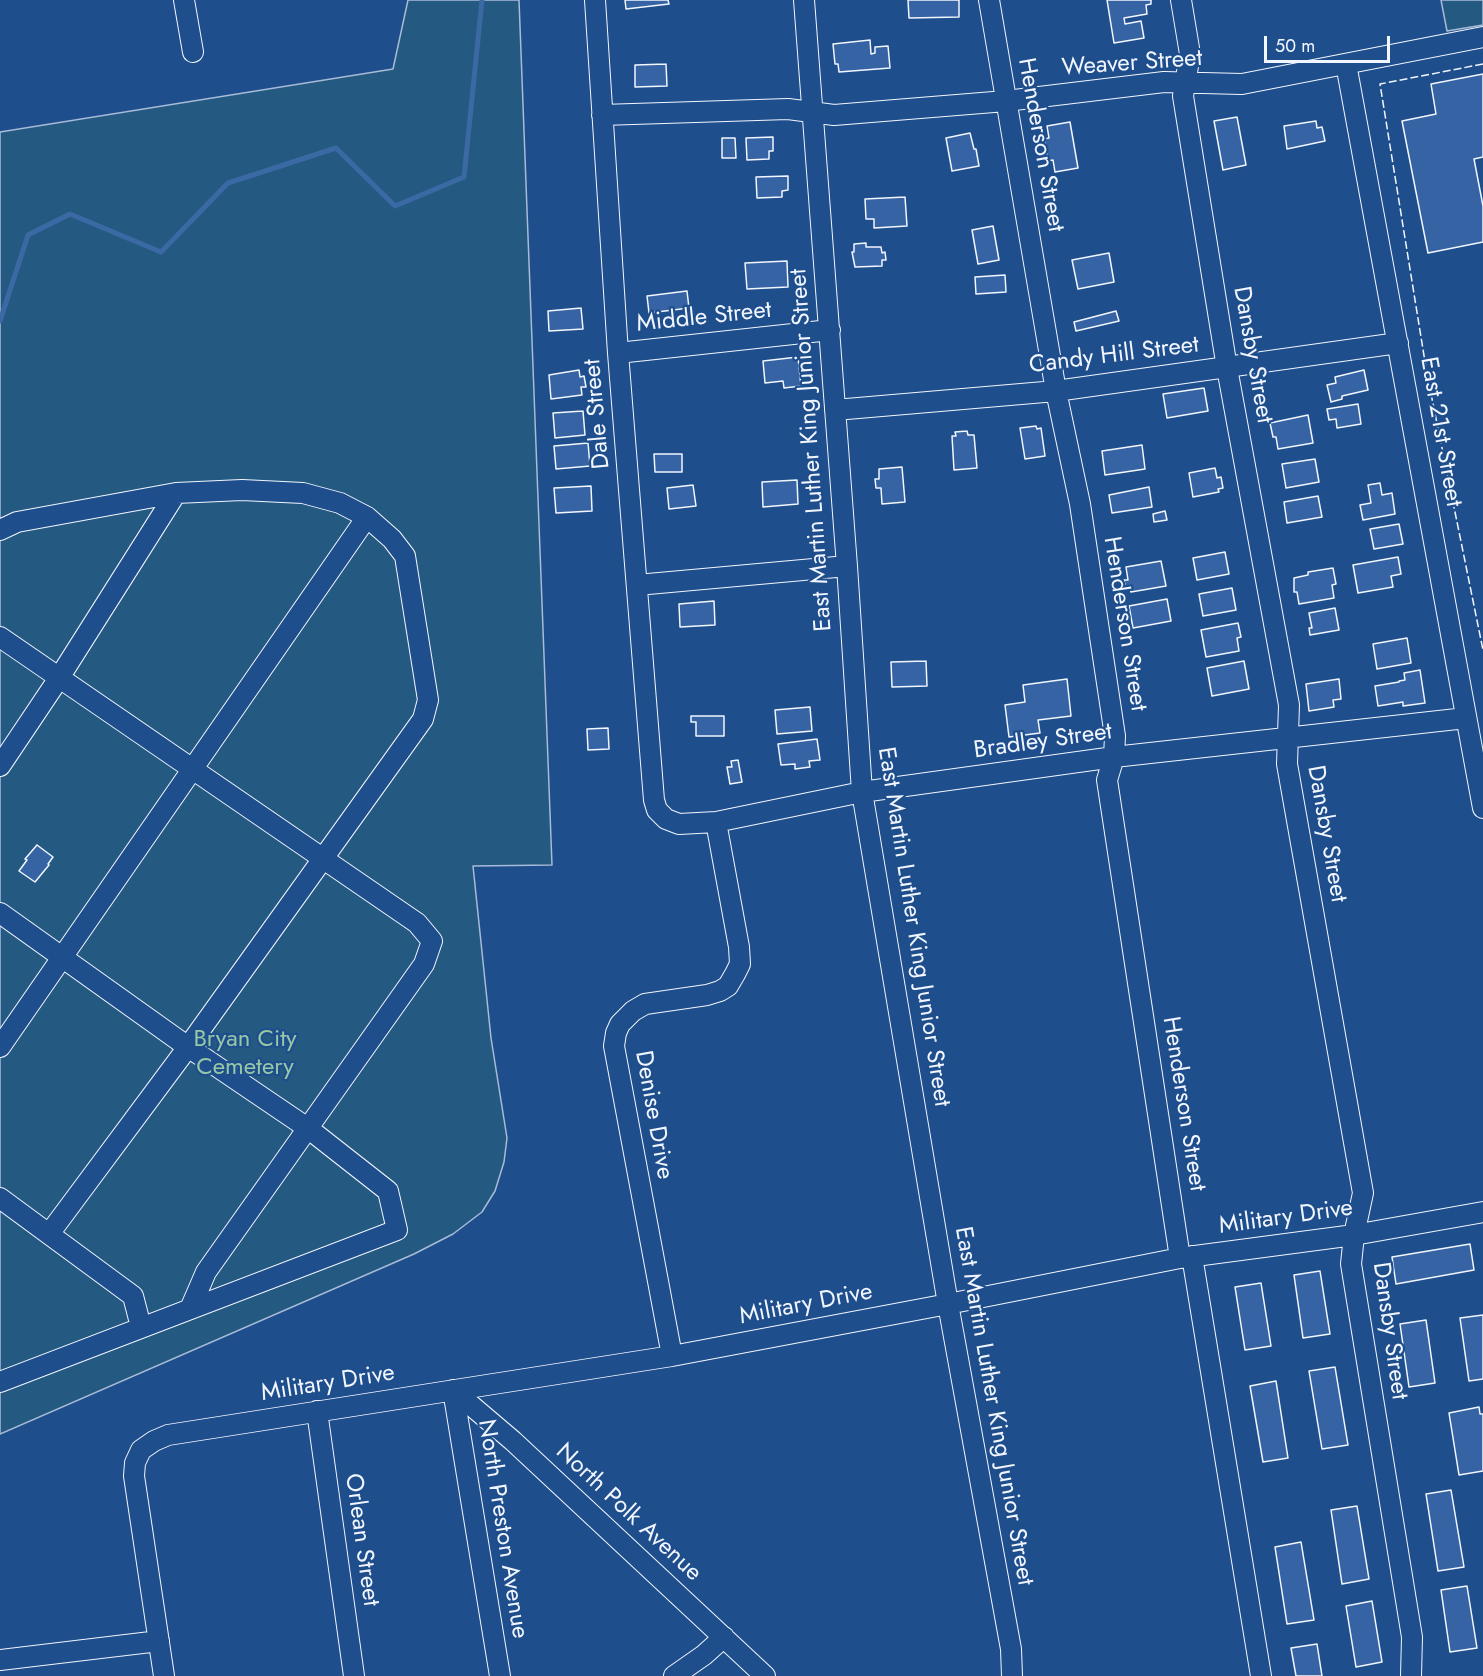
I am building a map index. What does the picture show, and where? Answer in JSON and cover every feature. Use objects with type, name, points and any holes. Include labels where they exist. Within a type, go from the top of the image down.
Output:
[{"type":"street","points":[[184,0],[193,52]]},
{"type":"street","name":"Dale Street","points":[[596,0],[618,353],[654,800],[657,810],[666,819]]},
{"type":"street","name":"East Martin Luther King Junior Street","points":[[804,0],[830,330],[862,792],[948,1304],[1011,1649],[1012,1676]]},
{"type":"street","name":"Henderson Street","points":[[989,0],[1056,391],[1080,504],[1115,736],[1114,757],[1107,780],[1186,1257],[1261,1676]]},
{"type":"street","name":"Dansby Street","points":[[1181,0],[1190,54],[1183,96],[1227,368],[1289,705],[1287,764],[1364,1193],[1354,1235],[1351,1264],[1412,1637],[1411,1676]]},
{"type":"street","name":"Weaver Street","points":[[602,115],[788,109],[834,115],[1006,101],[1185,81],[1242,84],[1483,37]]},
{"type":"street","name":"East 21st Street","points":[[1346,64],[1483,808]]},
{"type":"street","name":"Middle Street","points":[[618,353],[830,330]]},
{"type":"street","name":"Candy Hill Street","points":[[835,410],[1056,391],[1398,343]]},
{"type":"street","points":[[0,530],[17,522],[176,494],[242,490],[303,493],[340,503],[367,517],[392,538],[405,556],[428,700],[423,719],[188,1047],[49,1234]]},
{"type":"street","points":[[0,766],[176,494]]},
{"type":"street","points":[[0,1047],[367,517]]},
{"type":"street","points":[[637,585],[847,566]]},
{"type":"street","points":[[0,637],[417,923],[432,942],[424,964],[206,1272],[190,1309]]},
{"type":"street","name":"Bradley Street","points":[[666,819],[679,824],[716,822],[862,792],[1114,757],[1466,718]]},
{"type":"street","name":"Denise Drive","points":[[672,1356],[615,1039],[626,1017],[645,1004],[720,991],[728,986],[740,964],[739,947],[716,822]]},
{"type":"street","points":[[0,913],[188,1047],[309,1129],[388,1191],[397,1230],[0,1382]]},
{"type":"street","points":[[0,1198],[133,1296],[141,1328]]},
{"type":"street","name":"Military Drive","points":[[159,1641],[134,1476],[135,1463],[141,1450],[168,1435],[672,1356],[1186,1257],[1354,1235],[1483,1212]]},
{"type":"street","name":"North Polk Avenue","points":[[453,1390],[513,1441],[765,1676]]},
{"type":"street","name":"North Preston Avenue","points":[[453,1390],[500,1676]]},
{"type":"street","name":"Orlean Street","points":[[317,1411],[354,1676]]},
{"type":"street","points":[[674,1676],[704,1655],[724,1637]]},
{"type":"street","points":[[0,1660],[159,1641],[164,1676]]},
{"type":"green space","name":"Bryan City Cemetery","points":[[408,0],[519,0],[552,865],[473,866],[491,1038],[507,1138],[504,1162],[495,1191],[482,1212],[453,1234],[414,1254],[0,1434],[0,132],[393,69]]},
{"type":"green space","points":[[1441,0],[1483,0],[1483,25],[1447,31]]},
{"type":"building","points":[[625,0],[668,0],[669,4],[626,9]]},
{"type":"building","points":[[908,0],[959,0],[959,17],[909,18]]},
{"type":"building","points":[[1107,0],[1151,0],[1151,4],[1146,5],[1147,14],[1124,18],[1125,24],[1141,21],[1144,38],[1114,43]]},
{"type":"building","points":[[870,40],[871,54],[875,53],[875,47],[888,46],[890,68],[839,72],[838,64],[835,64],[833,44]]},
{"type":"building","points":[[666,64],[667,86],[635,87],[635,65]]},
{"type":"building","points":[[1483,74],[1483,157],[1474,159],[1483,206],[1483,242],[1428,253],[1402,121],[1436,114],[1431,84]]},
{"type":"building","points":[[1237,117],[1246,165],[1223,170],[1214,121]]},
{"type":"building","points":[[1316,121],[1317,128],[1322,127],[1325,141],[1287,149],[1284,126]]},
{"type":"building","points":[[1070,122],[1078,168],[1055,172],[1053,160],[1048,161],[1044,139],[1049,138],[1047,126]]},
{"type":"building","points":[[970,133],[979,166],[952,171],[946,138]]},
{"type":"building","points":[[773,137],[773,151],[769,151],[769,159],[747,160],[746,138]]},
{"type":"building","points":[[722,138],[735,138],[736,158],[722,158]]},
{"type":"building","points":[[788,176],[788,190],[782,191],[782,197],[757,198],[756,177]]},
{"type":"building","points":[[905,197],[907,226],[874,228],[874,219],[866,219],[865,199]]},
{"type":"building","points":[[993,226],[999,260],[978,264],[972,230]]},
{"type":"building","points":[[866,243],[866,247],[881,247],[882,253],[885,252],[886,260],[882,260],[882,266],[855,267],[852,252],[854,252],[854,244]]},
{"type":"building","points":[[1109,253],[1114,282],[1078,289],[1072,260]]},
{"type":"building","points":[[787,261],[788,287],[747,289],[745,263]]},
{"type":"building","points":[[1005,275],[1006,292],[976,294],[975,277]]},
{"type":"building","points":[[687,291],[689,308],[649,313],[647,296]]},
{"type":"building","points":[[581,308],[583,329],[549,331],[548,311]]},
{"type":"building","points":[[1116,311],[1119,321],[1076,331],[1074,322]]},
{"type":"building","points":[[798,357],[801,386],[784,388],[783,381],[765,383],[763,361]]},
{"type":"building","points":[[579,370],[580,377],[584,376],[586,387],[581,387],[582,395],[551,399],[549,375]]},
{"type":"building","points":[[1364,370],[1368,390],[1342,396],[1342,399],[1331,402],[1327,385],[1336,383],[1335,377]]},
{"type":"building","points":[[1204,388],[1208,411],[1167,418],[1163,394]]},
{"type":"building","points":[[1358,404],[1361,424],[1337,428],[1336,419],[1329,420],[1327,409]]},
{"type":"building","points":[[583,411],[585,435],[555,438],[553,413]]},
{"type":"building","points":[[1308,415],[1313,443],[1278,449],[1270,423]]},
{"type":"building","points":[[1036,426],[1037,429],[1041,428],[1045,456],[1025,459],[1020,428]]},
{"type":"building","points":[[967,431],[968,435],[974,435],[977,468],[954,470],[952,436],[956,436],[955,432]]},
{"type":"building","points":[[588,443],[590,466],[556,469],[554,446]]},
{"type":"building","points":[[1142,445],[1145,469],[1105,475],[1102,451]]},
{"type":"building","points":[[654,454],[682,454],[682,472],[655,472]]},
{"type":"building","points":[[1315,459],[1319,482],[1286,488],[1282,464]]},
{"type":"building","points":[[902,467],[905,502],[882,504],[881,488],[876,488],[875,479],[879,479],[879,469]]},
{"type":"building","points":[[1215,468],[1217,478],[1221,477],[1223,488],[1218,489],[1219,492],[1193,497],[1189,473]]},
{"type":"building","points":[[797,480],[798,504],[763,507],[762,482]]},
{"type":"building","points":[[1380,483],[1382,495],[1392,493],[1395,514],[1363,520],[1360,505],[1371,503],[1368,485]]},
{"type":"building","points":[[693,485],[696,506],[669,509],[667,488]]},
{"type":"building","points":[[591,486],[592,511],[556,513],[554,488]]},
{"type":"building","points":[[1149,487],[1152,507],[1112,513],[1109,495]]},
{"type":"building","points":[[1318,496],[1322,517],[1287,523],[1284,502]]},
{"type":"building","points":[[1165,511],[1167,520],[1154,522],[1153,514]]},
{"type":"building","points":[[1399,524],[1403,544],[1374,549],[1370,529]]},
{"type":"building","points":[[1225,552],[1229,574],[1197,580],[1193,558]]},
{"type":"building","points":[[1398,557],[1401,574],[1391,576],[1393,587],[1358,593],[1353,565]]},
{"type":"building","points":[[1161,561],[1166,586],[1131,592],[1130,589],[1126,590],[1124,580],[1128,580],[1126,567]]},
{"type":"building","points":[[1333,568],[1336,584],[1332,585],[1334,598],[1299,604],[1297,592],[1294,592],[1294,578],[1308,575],[1308,572]]},
{"type":"building","points":[[1232,588],[1236,610],[1203,616],[1199,594]]},
{"type":"building","points":[[1167,599],[1171,621],[1133,628],[1129,606]]},
{"type":"building","points":[[714,601],[715,625],[680,627],[679,604]]},
{"type":"building","points":[[1335,608],[1339,630],[1310,635],[1309,628],[1312,628],[1309,613]]},
{"type":"building","points":[[1238,623],[1241,637],[1237,638],[1239,651],[1206,657],[1201,630]]},
{"type":"building","points":[[1407,638],[1411,663],[1377,669],[1373,644]]},
{"type":"building","points":[[926,661],[927,686],[892,687],[891,662]]},
{"type":"building","points":[[1244,661],[1249,689],[1212,696],[1207,668]]},
{"type":"building","points":[[1420,670],[1425,703],[1403,706],[1403,702],[1378,706],[1375,686],[1405,680],[1404,673]]},
{"type":"building","points":[[1067,679],[1071,716],[1038,720],[1040,733],[1009,737],[1005,705],[1025,702],[1023,685]]},
{"type":"building","points":[[1339,679],[1341,699],[1333,700],[1334,707],[1309,711],[1306,684]]},
{"type":"building","points":[[810,707],[812,731],[777,734],[775,710]]},
{"type":"building","points":[[691,716],[724,716],[724,736],[696,736],[696,722],[691,722]]},
{"type":"building","points":[[608,728],[609,749],[588,750],[587,729]]},
{"type":"building","points":[[817,739],[820,760],[809,761],[810,767],[795,769],[795,764],[781,765],[778,744]]},
{"type":"building","points":[[738,760],[742,782],[730,784],[727,767],[732,767],[731,761]]},
{"type":"building","points":[[37,845],[53,857],[35,882],[19,871],[27,860],[25,859]]},
{"type":"building","points":[[1470,1244],[1474,1270],[1396,1284],[1392,1257]]},
{"type":"building","points":[[1320,1271],[1330,1334],[1303,1338],[1294,1275]]},
{"type":"building","points":[[1261,1283],[1271,1346],[1245,1350],[1235,1287]]},
{"type":"building","points":[[1483,1315],[1483,1379],[1469,1381],[1460,1318]]},
{"type":"building","points":[[1426,1320],[1435,1383],[1409,1387],[1400,1324]]},
{"type":"building","points":[[1335,1367],[1348,1445],[1322,1449],[1309,1371]]},
{"type":"building","points":[[1276,1381],[1288,1458],[1263,1462],[1250,1386]]},
{"type":"building","points":[[1479,1407],[1480,1414],[1483,1414],[1483,1471],[1459,1475],[1449,1413]]},
{"type":"building","points":[[1451,1490],[1464,1567],[1438,1571],[1426,1494]]},
{"type":"building","points":[[1357,1506],[1369,1579],[1342,1584],[1331,1510]]},
{"type":"building","points":[[1301,1542],[1314,1620],[1287,1624],[1275,1547]]},
{"type":"building","points":[[1467,1586],[1477,1648],[1450,1652],[1441,1590]]},
{"type":"building","points":[[1372,1601],[1382,1662],[1356,1667],[1346,1606]]},
{"type":"building","points":[[1317,1644],[1322,1676],[1296,1676],[1291,1648]]},
{"type":"waterway","points":[[0,321],[28,235],[70,214],[161,252],[228,183],[336,148],[395,206],[464,177],[482,0]]},
{"type":"fence","points":[[1483,64],[1380,84],[1427,374],[1483,650]]}]
